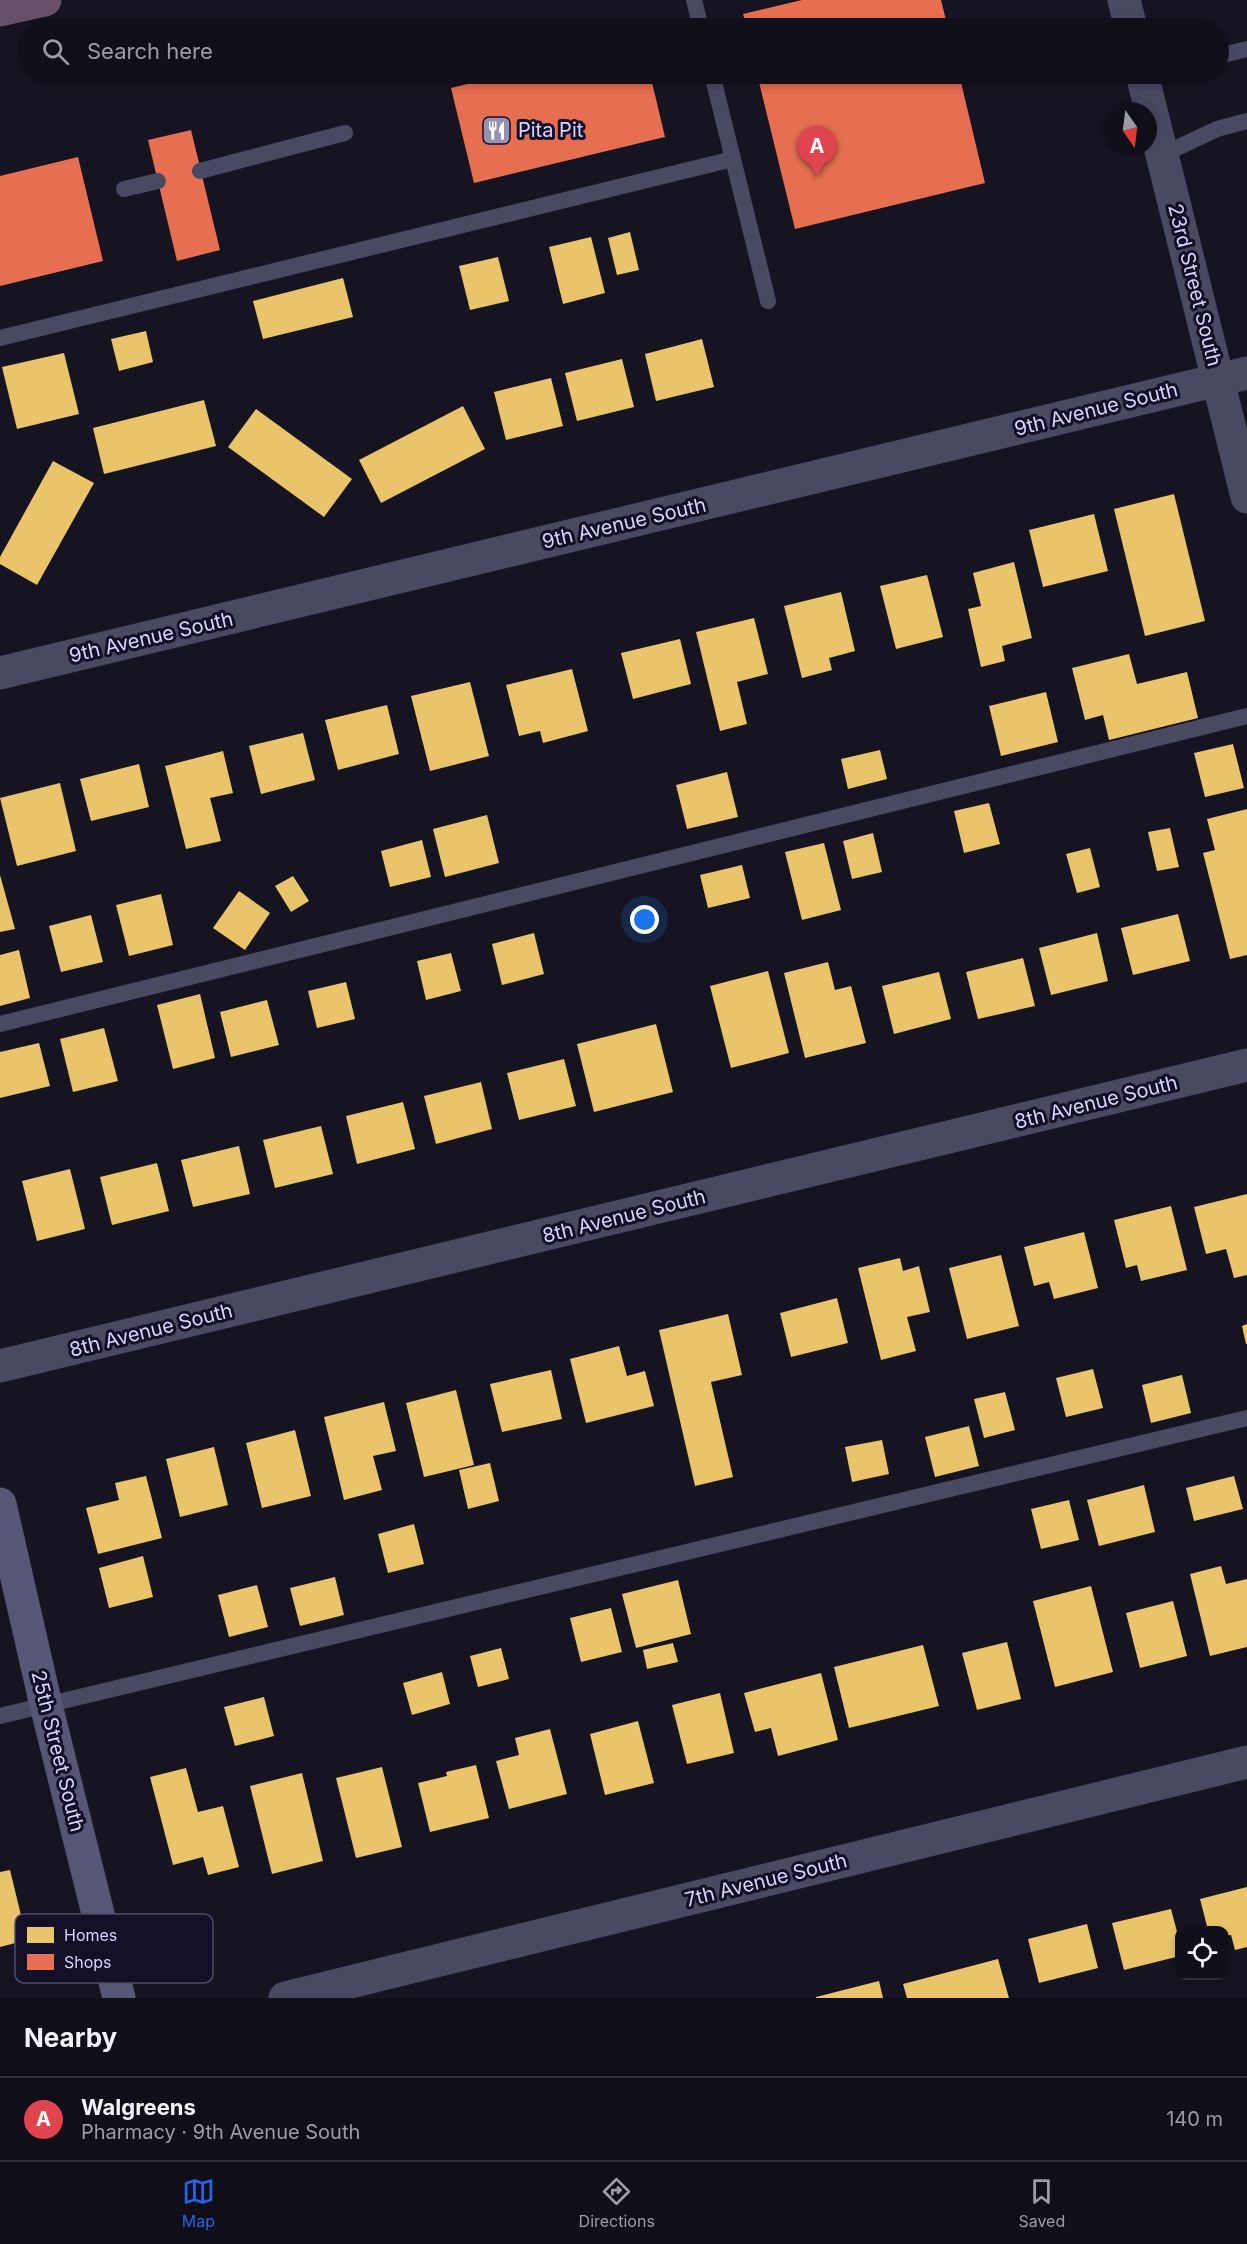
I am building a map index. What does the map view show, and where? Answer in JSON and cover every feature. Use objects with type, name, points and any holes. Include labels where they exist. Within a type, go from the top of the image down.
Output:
[{"type":"highway","points":[[0,10],[45,0]]},
{"type":"street","points":[[1124,0],[1128,18]]},
{"type":"street","name":"23rd Street South","points":[[1145,84],[1162,155],[1233,376],[1247,497]]},
{"type":"street","name":"9th Avenue South","points":[[0,673],[1233,376]]},
{"type":"street","name":"8th Avenue South","points":[[0,1366],[1247,1065]]},
{"type":"street","name":"25th Street South","points":[[0,1504],[46,1705],[98,1914]]},
{"type":"street","name":"7th Avenue South","points":[[285,1998],[1247,1762]]},
{"type":"street","name":"25th Street South","points":[[115,1983],[119,1998]]},
{"type":"lane","points":[[694,0],[698,18]]},
{"type":"lane","points":[[1229,53],[1247,49]]},
{"type":"lane","points":[[715,84],[768,301]]},
{"type":"lane","points":[[1162,155],[1217,129],[1247,121]]},
{"type":"lane","points":[[200,171],[345,133]]},
{"type":"lane","points":[[0,338],[734,159]]},
{"type":"lane","points":[[124,189],[158,182]]},
{"type":"lane","points":[[0,1024],[1247,716]]},
{"type":"lane","points":[[0,1716],[1247,1418]]},
{"type":"building: Homes","points":[[630,232],[639,270],[617,275],[608,238]]},
{"type":"building: Homes","points":[[591,237],[605,293],[563,304],[549,247]]},
{"type":"building: Homes","points":[[498,257],[509,301],[470,310],[459,266]]},
{"type":"building: Homes","points":[[343,278],[353,317],[263,339],[253,301]]},
{"type":"building: Homes","points":[[146,331],[153,362],[119,371],[111,339]]},
{"type":"building: Homes","points":[[702,339],[714,387],[656,401],[645,354]]},
{"type":"building: Homes","points":[[64,353],[79,414],[17,429],[2,367]]},
{"type":"building: Homes","points":[[622,359],[634,407],[577,421],[565,373]]},
{"type":"building: Homes","points":[[551,378],[563,426],[506,440],[494,392]]},
{"type":"building: Homes","points":[[204,400],[216,446],[104,474],[93,428]]},
{"type":"building: Homes","points":[[463,406],[485,449],[381,503],[359,460]]},
{"type":"building: Homes","points":[[256,409],[352,479],[324,517],[228,447]]},
{"type":"building: Homes","points":[[53,461],[94,483],[37,585],[0,564],[0,557]]},
{"type":"building: Homes","points":[[1174,494],[1205,621],[1145,636],[1114,509]]},
{"type":"building: Homes","points":[[1094,514],[1108,571],[1043,587],[1029,530]]},
{"type":"building: Homes","points":[[1014,562],[1032,638],[1002,646],[1005,661],[981,667],[968,609],[981,606],[973,573]]},
{"type":"building: Homes","points":[[927,575],[943,637],[896,649],[880,586]]},
{"type":"building: Homes","points":[[841,592],[855,651],[829,658],[832,670],[802,678],[784,606]]},
{"type":"building: Homes","points":[[754,618],[768,674],[737,682],[747,724],[720,731],[696,632]]},
{"type":"building: Homes","points":[[680,639],[691,684],[633,699],[621,653]]},
{"type":"building: Homes","points":[[1129,654],[1137,684],[1187,672],[1198,718],[1109,740],[1103,715],[1085,720],[1072,668]]},
{"type":"building: Homes","points":[[572,669],[588,731],[543,743],[540,731],[519,736],[506,685]]},
{"type":"building: Homes","points":[[470,682],[489,756],[430,771],[411,696]]},
{"type":"building: Homes","points":[[1046,692],[1058,742],[1001,756],[989,706]]},
{"type":"building: Homes","points":[[387,705],[399,754],[338,770],[325,720]]},
{"type":"building: Homes","points":[[303,733],[315,780],[261,794],[249,746]]},
{"type":"building: Homes","points":[[1233,744],[1244,788],[1205,797],[1194,753]]},
{"type":"building: Homes","points":[[880,750],[887,779],[848,789],[841,759]]},
{"type":"building: Homes","points":[[223,751],[233,793],[210,798],[221,841],[186,849],[165,766]]},
{"type":"building: Homes","points":[[139,764],[149,807],[91,821],[80,779]]},
{"type":"building: Homes","points":[[727,772],[738,817],[687,829],[676,785]]},
{"type":"building: Homes","points":[[60,783],[76,851],[17,866],[0,798]]},
{"type":"building: Homes","points":[[989,803],[1000,844],[964,853],[954,811]]},
{"type":"building: Homes","points":[[1247,809],[1247,955],[1230,959],[1203,853],[1215,850],[1207,819]]},
{"type":"building: Homes","points":[[487,815],[499,863],[445,877],[433,829]]},
{"type":"building: Homes","points":[[1170,828],[1179,867],[1157,871],[1148,832]]},
{"type":"building: Homes","points":[[873,833],[882,872],[852,879],[843,841]]},
{"type":"building: Homes","points":[[422,840],[431,877],[390,887],[381,851]]},
{"type":"building: Homes","points":[[824,843],[841,910],[802,920],[785,852]]},
{"type":"building: Homes","points":[[1090,848],[1100,887],[1077,893],[1066,854]]},
{"type":"building: Homes","points":[[742,865],[750,898],[708,908],[700,875]]},
{"type":"building: Homes","points":[[0,875],[15,929],[0,932]]},
{"type":"building: Homes","points":[[293,876],[309,901],[291,912],[275,886]]},
{"type":"building: Homes","points":[[239,891],[270,913],[245,950],[213,928]]},
{"type":"building: Homes","points":[[161,894],[173,945],[129,956],[116,905]]},
{"type":"building: Homes","points":[[1178,914],[1190,961],[1133,975],[1121,928]]},
{"type":"building: Homes","points":[[91,915],[103,962],[61,972],[49,926]]},
{"type":"building: Homes","points":[[534,933],[544,974],[502,985],[492,944]]},
{"type":"building: Homes","points":[[1097,933],[1108,981],[1051,995],[1039,948]]},
{"type":"building: Homes","points":[[19,950],[30,998],[0,1006],[0,955]]},
{"type":"building: Homes","points":[[451,953],[461,991],[426,1000],[417,961]]},
{"type":"building: Homes","points":[[1023,958],[1035,1006],[978,1019],[966,972]]},
{"type":"building: Homes","points":[[828,962],[835,990],[851,986],[866,1043],[805,1058],[784,973]]},
{"type":"building: Homes","points":[[768,971],[789,1053],[731,1068],[710,986]]},
{"type":"building: Homes","points":[[939,972],[951,1019],[894,1034],[882,986]]},
{"type":"building: Homes","points":[[346,982],[355,1019],[317,1028],[308,991]]},
{"type":"building: Homes","points":[[200,994],[215,1058],[173,1069],[157,1005]]},
{"type":"building: Homes","points":[[267,1000],[279,1045],[231,1057],[220,1012]]},
{"type":"building: Homes","points":[[656,1024],[673,1092],[594,1112],[577,1044]]},
{"type":"building: Homes","points":[[104,1028],[118,1081],[73,1092],[60,1039]]},
{"type":"building: Homes","points":[[39,1043],[50,1086],[0,1098],[0,1052]]},
{"type":"building: Homes","points":[[564,1059],[576,1106],[519,1120],[507,1073]]},
{"type":"building: Homes","points":[[481,1082],[492,1129],[436,1144],[424,1096]]},
{"type":"building: Homes","points":[[403,1102],[415,1149],[357,1164],[346,1116]]},
{"type":"building: Homes","points":[[321,1126],[333,1174],[275,1188],[263,1140]]},
{"type":"building: Homes","points":[[239,1146],[250,1194],[193,1207],[181,1160]]},
{"type":"building: Homes","points":[[157,1163],[169,1211],[112,1225],[100,1177]]},
{"type":"building: Homes","points":[[70,1169],[85,1229],[37,1241],[22,1181]]},
{"type":"building: Homes","points":[[1247,1194],[1247,1275],[1234,1278],[1226,1249],[1206,1254],[1194,1207]]},
{"type":"building: Homes","points":[[1171,1206],[1187,1270],[1141,1281],[1137,1265],[1126,1268],[1114,1220]]},
{"type":"building: Homes","points":[[1084,1232],[1098,1288],[1054,1299],[1049,1282],[1034,1286],[1024,1247]]},
{"type":"building: Homes","points":[[1001,1255],[1019,1326],[967,1339],[949,1268]]},
{"type":"building: Homes","points":[[900,1258],[903,1271],[919,1266],[930,1312],[907,1317],[916,1351],[881,1360],[858,1268]]},
{"type":"building: Homes","points":[[837,1298],[848,1343],[791,1357],[780,1313]]},
{"type":"building: Homes","points":[[728,1314],[742,1375],[711,1382],[733,1477],[695,1486],[659,1330]]},
{"type":"building: Homes","points":[[1247,1324],[1247,1344],[1246,1344],[1242,1326]]},
{"type":"building: Homes","points":[[619,1346],[627,1376],[645,1371],[654,1406],[586,1423],[570,1359]]},
{"type":"building: Homes","points":[[1093,1369],[1103,1408],[1066,1417],[1056,1378]]},
{"type":"building: Homes","points":[[551,1370],[562,1419],[502,1432],[490,1384]]},
{"type":"building: Homes","points":[[1182,1375],[1191,1413],[1151,1423],[1142,1385]]},
{"type":"building: Homes","points":[[456,1390],[474,1465],[424,1477],[406,1403]]},
{"type":"building: Homes","points":[[1005,1392],[1015,1430],[984,1438],[974,1399]]},
{"type":"building: Homes","points":[[384,1402],[396,1451],[373,1456],[382,1490],[344,1500],[324,1417]]},
{"type":"building: Homes","points":[[969,1426],[979,1466],[935,1477],[925,1437]]},
{"type":"building: Homes","points":[[295,1430],[311,1496],[262,1508],[246,1443]]},
{"type":"building: Homes","points":[[882,1440],[889,1474],[852,1482],[845,1447]]},
{"type":"building: Homes","points":[[214,1447],[228,1505],[180,1517],[166,1459]]},
{"type":"building: Homes","points":[[490,1463],[499,1501],[468,1509],[459,1470]]},
{"type":"building: Homes","points":[[146,1476],[162,1538],[98,1554],[86,1508],[119,1500],[115,1483]]},
{"type":"building: Homes","points":[[1234,1476],[1243,1509],[1194,1521],[1186,1488]]},
{"type":"building: Homes","points":[[1144,1485],[1155,1532],[1099,1546],[1087,1500]]},
{"type":"building: Homes","points":[[1069,1500],[1079,1540],[1041,1549],[1031,1509]]},
{"type":"building: Homes","points":[[414,1524],[424,1564],[388,1573],[378,1534]]},
{"type":"building: Homes","points":[[143,1556],[153,1597],[109,1608],[99,1568]]},
{"type":"building: Homes","points":[[1221,1566],[1226,1584],[1247,1579],[1247,1647],[1210,1656],[1190,1574]]},
{"type":"building: Homes","points":[[335,1577],[344,1615],[300,1626],[290,1588]]},
{"type":"building: Homes","points":[[678,1580],[691,1634],[636,1648],[622,1594]]},
{"type":"building: Homes","points":[[257,1585],[268,1627],[229,1637],[218,1595]]},
{"type":"building: Homes","points":[[1091,1586],[1113,1672],[1055,1687],[1033,1601]]},
{"type":"building: Homes","points":[[1173,1601],[1187,1656],[1140,1668],[1126,1613]]},
{"type":"building: Homes","points":[[611,1608],[622,1652],[581,1662],[570,1618]]},
{"type":"building: Homes","points":[[1007,1642],[1021,1699],[977,1710],[962,1653]]},
{"type":"building: Homes","points":[[673,1643],[678,1662],[647,1669],[643,1650]]},
{"type":"building: Homes","points":[[923,1645],[939,1706],[849,1728],[834,1667]]},
{"type":"building: Homes","points":[[501,1648],[509,1679],[478,1687],[470,1656]]},
{"type":"building: Homes","points":[[442,1672],[450,1704],[412,1715],[403,1683]]},
{"type":"building: Homes","points":[[821,1673],[838,1740],[778,1756],[771,1728],[755,1732],[744,1693]]},
{"type":"building: Homes","points":[[720,1693],[734,1753],[687,1764],[672,1705]]},
{"type":"building: Homes","points":[[264,1697],[274,1736],[235,1746],[224,1707]]},
{"type":"building: Homes","points":[[638,1721],[654,1783],[605,1795],[590,1734]]},
{"type":"building: Homes","points":[[550,1729],[567,1794],[509,1809],[496,1761],[519,1755],[515,1738]]},
{"type":"building: Homes","points":[[476,1765],[489,1818],[430,1832],[418,1783],[447,1776],[446,1772]]},
{"type":"building: Homes","points":[[382,1767],[402,1847],[356,1858],[336,1778]]},
{"type":"building: Homes","points":[[186,1768],[198,1812],[223,1806],[239,1867],[208,1875],[203,1857],[173,1865],[150,1777]]},
{"type":"building: Homes","points":[[302,1773],[323,1861],[272,1874],[250,1786]]},
{"type":"building: Homes","points":[[10,1870],[21,1914],[15,1914],[15,1943],[0,1947],[0,1872]]},
{"type":"building: Homes","points":[[1247,1887],[1247,1947],[1235,1950],[1231,1935],[1229,1935],[1229,1926],[1207,1926],[1200,1899]]},
{"type":"building: Homes","points":[[1171,1909],[1176,1926],[1175,1957],[1124,1970],[1112,1923]]},
{"type":"building: Homes","points":[[1087,1924],[1098,1968],[1039,1983],[1028,1939]]},
{"type":"building: Homes","points":[[998,1959],[1009,1998],[907,1998],[903,1984]]},
{"type":"building: Homes","points":[[879,1981],[883,1998],[816,1998],[816,1997]]},
{"type":"building: Shops","points":[[802,0],[941,0],[946,18],[744,18],[743,14]]},
{"type":"building: Shops","points":[[468,84],[652,84],[665,137],[474,183],[451,88]]},
{"type":"building: Shops","points":[[759,84],[961,84],[985,183],[795,229]]},
{"type":"building: Shops","points":[[191,130],[220,250],[177,261],[148,140]]},
{"type":"building: Shops","points":[[78,157],[103,261],[0,286],[0,176]]},
{"type":"place","name":"Pita Pit","points":[[497,130]]},
{"type":"place","name":"Walgreens","points":[[817,176]]}]
